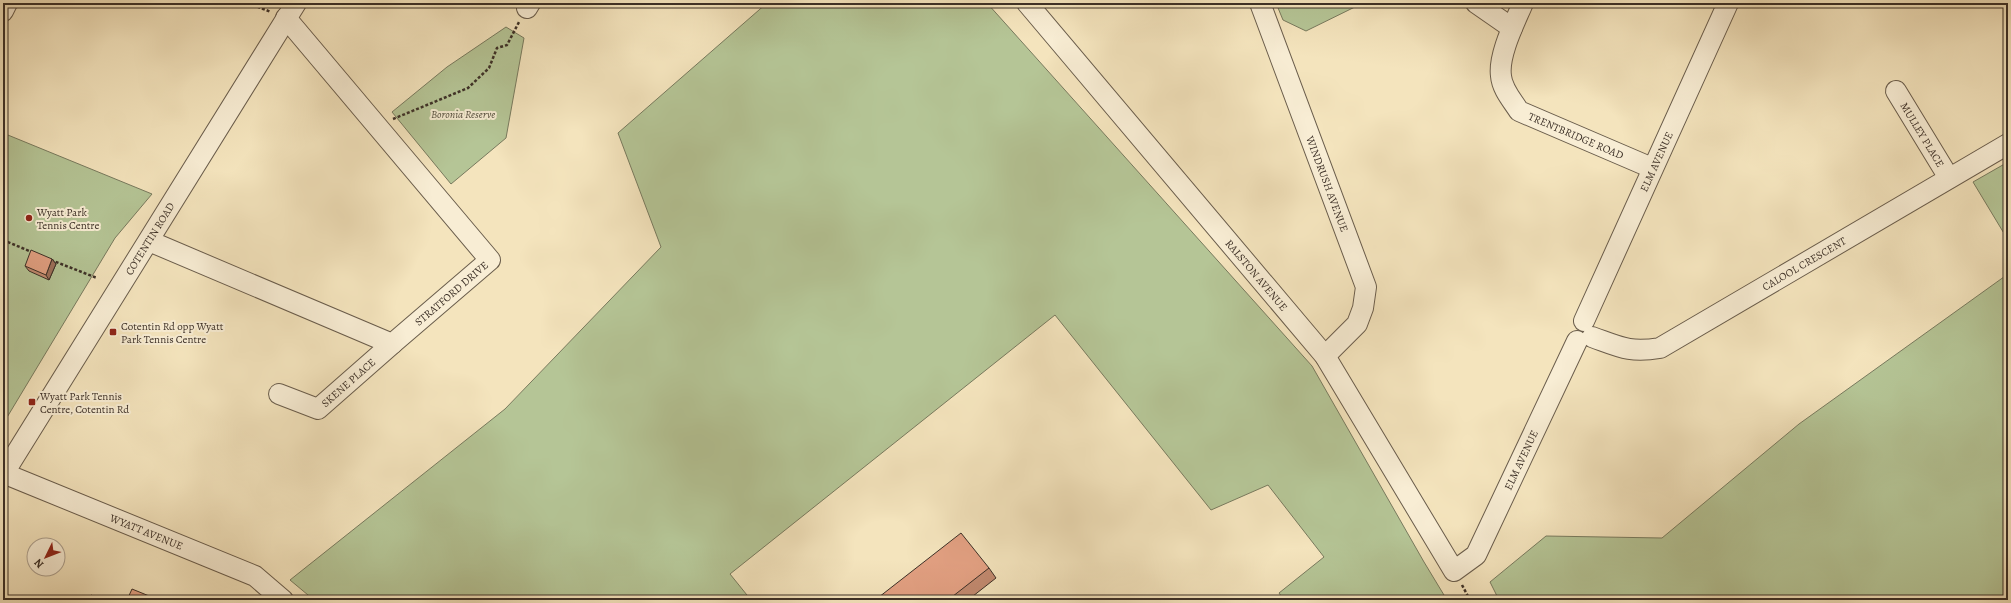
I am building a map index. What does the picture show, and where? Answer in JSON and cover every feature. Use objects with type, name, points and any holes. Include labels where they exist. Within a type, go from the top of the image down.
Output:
[{"type":"street","points":[[3,11],[7,3]]},
{"type":"street","name":"RALSTON AVENUE","points":[[1028,3],[1325,356],[1454,571]]},
{"type":"street","name":"WINDRUSH AVENUE","points":[[1260,3],[1366,287],[1363,308],[1357,324],[1325,356]]},
{"type":"street","points":[[1476,3],[1512,28]]},
{"type":"street","name":"TRENTBRIDGE ROAD","points":[[1524,3],[1512,28],[1504,50],[1500,76],[1506,93],[1519,111],[1652,168]]},
{"type":"street","name":"ELM AVENUE","points":[[1454,571],[1476,554],[1584,333],[1652,168],[1728,3]]},
{"type":"street","name":"STRATFORD DRIVE","points":[[291,10],[376,126],[490,260],[392,344]]},
{"type":"street","name":"COTENTIN ROAD","points":[[4,473],[291,10]]},
{"type":"street","name":"MULLEY PLACE","points":[[1896,91],[1949,178]]},
{"type":"street","name":"CALOOL CRESCENT","points":[[1584,333],[1628,350],[1660,348],[2008,144]]},
{"type":"street","points":[[149,240],[392,344]]},
{"type":"street","name":"SKENE PLACE","points":[[279,394],[318,409],[392,344]]},
{"type":"street","name":"WYATT AVENUE","points":[[4,473],[255,576],[283,600]]},
{"type":"path","points":[[248,3],[291,10]]},
{"type":"path","points":[[376,126],[468,88],[488,68],[497,48],[507,45],[529,6]]},
{"type":"path","points":[[3,240],[39,255]]},
{"type":"path","points":[[46,258],[97,278]]},
{"type":"green space","points":[[767,3],[987,3],[1312,366],[1447,600],[1284,600],[1279,593],[1324,557],[1268,485],[1211,510],[1055,315],[730,574],[751,600],[314,600],[290,580],[505,409],[661,247],[618,133]]},
{"type":"green space","points":[[1276,3],[1363,3],[1306,31],[1283,20]]},
{"type":"green space","name":"Boronia Reserve","points":[[506,27],[524,38],[506,138],[451,184],[392,112],[447,67]]},
{"type":"green space","points":[[3,133],[152,194],[115,238],[3,424]]},
{"type":"green space","points":[[2008,162],[2008,240],[1973,182]]},
{"type":"green space","points":[[2008,274],[2008,600],[1499,600],[1490,582],[1546,536],[1662,538],[1799,424]]},
{"type":"building","points":[[31,250],[52,259],[46,275],[25,266]]},
{"type":"building","points":[[961,533],[989,568],[948,600],[882,600],[879,597]]},
{"type":"building","points":[[132,589],[159,600],[127,600]]},
{"type":"building","points":[[91,595],[104,600],[89,600]]},
{"type":"place","name":"Wyatt Park Tennis Centre","points":[[29,218]]},
{"type":"place","name":"Cotentin Rd opp Wyatt Park Tennis Centre","points":[[113,332]]},
{"type":"place","name":"Wyatt Park Tennis Centre, Cotentin Rd","points":[[32,402]]}]
